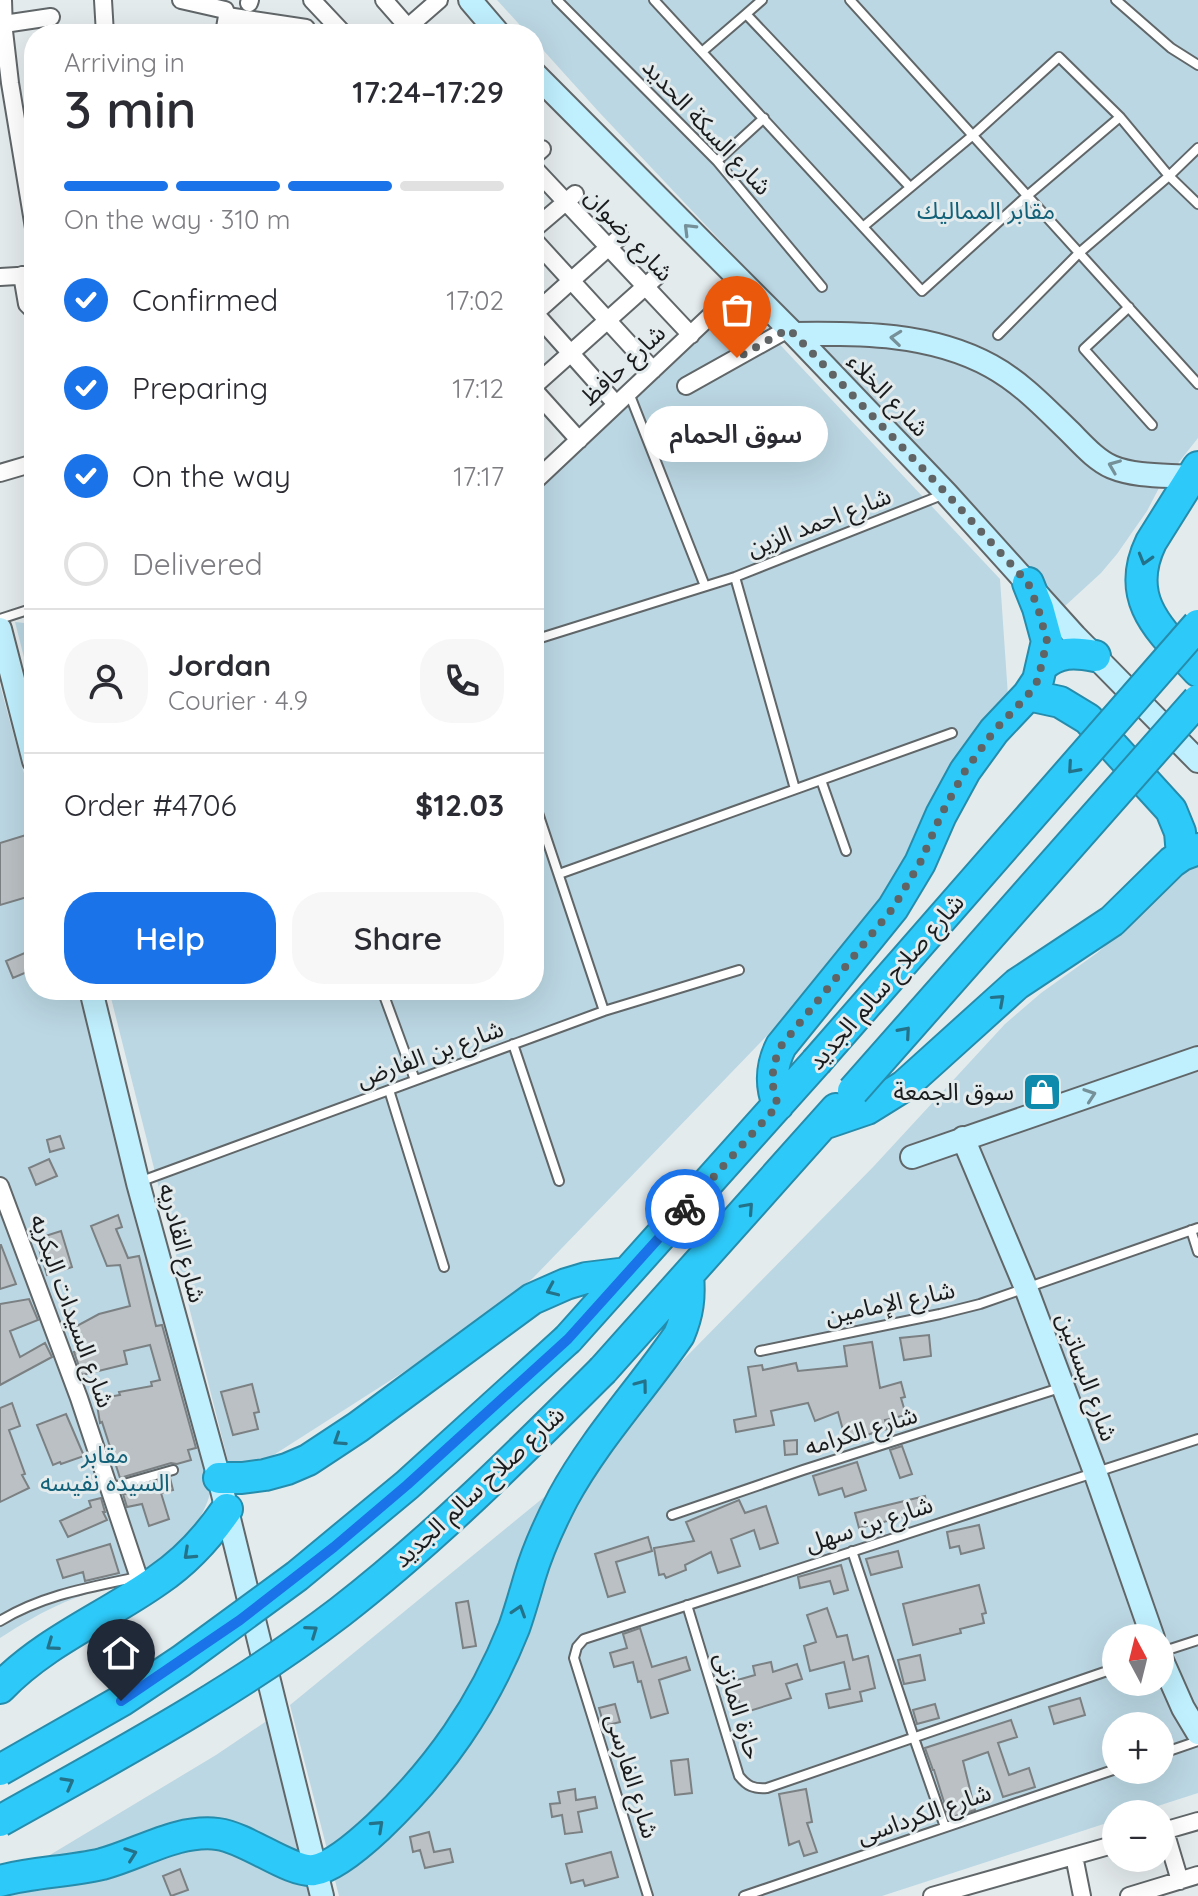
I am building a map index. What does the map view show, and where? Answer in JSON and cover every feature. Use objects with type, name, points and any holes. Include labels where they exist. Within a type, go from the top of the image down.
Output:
[{"type":"highway","points":[[1194,472],[1146,552],[1141,587],[1155,623],[1198,671]]},
{"type":"highway","points":[[778,1105],[772,1075],[781,1046],[893,908],[920,863],[965,771],[994,731],[1038,680],[1047,641],[1028,583]]},
{"type":"highway","name":"شارع صلاح سالم الجديد","points":[[0,1770],[133,1693],[240,1620],[407,1485],[568,1339],[816,1062],[1198,625]]},
{"type":"highway","points":[[1042,666],[1061,654],[1095,656]]},
{"type":"highway","points":[[823,1124],[867,1109],[904,1086],[1004,995],[1112,921],[1172,862],[1190,852],[1171,810],[1088,719],[1060,702],[1028,695]]},
{"type":"highway","name":"شارع صلاح سالم الجديد","points":[[0,1821],[144,1741],[339,1612],[484,1487],[603,1370],[1198,700]]},
{"type":"highway","points":[[219,1478],[265,1475],[308,1460],[386,1407],[532,1299],[586,1278],[627,1273]]},
{"type":"highway","points":[[0,1881],[101,1864],[172,1839],[201,1833],[230,1836],[243,1841],[318,1883],[391,1815],[433,1769],[471,1717],[505,1649],[539,1549],[562,1500],[591,1452],[679,1335],[689,1306],[688,1275]]},
{"type":"highway","points":[[0,1688],[23,1667],[140,1584],[159,1580],[189,1555],[227,1509]]},
{"type":"street","points":[[3,0],[4,66],[24,174]]},
{"type":"street","points":[[103,0],[104,24]]},
{"type":"street","points":[[181,0],[225,10],[226,24]]},
{"type":"street","points":[[307,24],[312,0]]},
{"type":"street","points":[[312,0],[335,24]]},
{"type":"street","points":[[384,0],[401,24]]},
{"type":"street","points":[[415,24],[439,0]]},
{"type":"street","points":[[470,0],[490,24]]},
{"type":"street","points":[[227,16],[269,24]]},
{"type":"street","points":[[3,22],[51,17]]},
{"type":"street","name":"شارع الخلاء","points":[[544,83],[791,332],[946,493],[1095,656],[1198,761]]},
{"type":"street","name":"شارع رضوان","points":[[544,176],[614,242],[651,282],[691,335]]},
{"type":"street","points":[[544,220],[570,198]]},
{"type":"street","points":[[544,304],[614,242]]},
{"type":"street","points":[[544,251],[653,370]]},
{"type":"street","points":[[0,277],[24,275]]},
{"type":"street","points":[[544,378],[651,282]]},
{"type":"street","name":"شارع حافظ","points":[[544,470],[744,284]]},
{"type":"street","points":[[544,324],[570,353],[623,398]]},
{"type":"street","points":[[686,386],[791,332],[912,339],[953,349],[1019,384],[1095,456],[1111,466],[1134,473],[1194,472]]},
{"type":"street","points":[[544,400],[579,440]]},
{"type":"street","points":[[0,473],[24,466]]},
{"type":"street","points":[[0,629],[24,722]]},
{"type":"street","name":"شارع القادريه","points":[[93,1000],[138,1183],[227,1509],[318,1883]]},
{"type":"street","points":[[912,1157],[1198,1058]]},
{"type":"street","name":"شارع البساتين","points":[[963,1138],[1026,1288],[1148,1624]]},
{"type":"street","name":"شارع السيدات البكريه","points":[[0,1186],[79,1398],[140,1584]]},
{"type":"street","points":[[1174,1682],[1198,1733]]},
{"type":"street","points":[[1174,1828],[1198,1821]]},
{"type":"street","points":[[932,1896],[1102,1848]]},
{"type":"street","points":[[1074,1856],[1082,1896]]},
{"type":"street","points":[[1174,1864],[1180,1881]]},
{"type":"street","points":[[1129,1896],[1158,1892],[1198,1875]]},
{"type":"lane","name":"شارع السكة الحديد","points":[[557,0],[717,161],[822,287]]},
{"type":"lane","points":[[654,0],[922,291],[1120,117]]},
{"type":"lane","points":[[703,51],[762,0]]},
{"type":"lane","points":[[850,0],[1198,384]]},
{"type":"lane","points":[[1116,0],[1171,48],[1198,65]]},
{"type":"lane","points":[[746,14],[910,187]]},
{"type":"lane","points":[[864,226],[972,136],[1059,57],[1120,117],[1169,176],[1198,204]]},
{"type":"lane","points":[[717,161],[764,118]]},
{"type":"lane","points":[[998,335],[1079,253],[1198,148]]},
{"type":"lane","points":[[1129,307],[1084,349],[1152,425]]},
{"type":"lane","points":[[623,398],[705,586]]},
{"type":"lane","name":"شارع احمد الزين","points":[[544,637],[735,577],[946,493]]},
{"type":"lane","points":[[735,577],[795,789]]},
{"type":"lane","points":[[0,619],[24,611]]},
{"type":"lane","points":[[559,874],[952,733]]},
{"type":"lane","points":[[821,780],[846,851]]},
{"type":"lane","points":[[544,830],[604,1011]]},
{"type":"lane","name":"شارع بن الفارض","points":[[138,1183],[604,1011],[739,970]]},
{"type":"lane","points":[[386,1000],[415,1080]]},
{"type":"lane","points":[[513,1044],[559,1181]]},
{"type":"lane","points":[[389,1090],[444,1267]]},
{"type":"lane","points":[[1195,1229],[1198,1252]]},
{"type":"lane","name":"شارع الإمامين","points":[[760,1351],[980,1304],[1195,1229]]},
{"type":"lane","name":"شارع الكرامه","points":[[672,1515],[1063,1387]]},
{"type":"lane","name":"شارع بن سهل","points":[[577,1668],[574,1658],[577,1647],[584,1639],[1198,1439]]},
{"type":"lane","points":[[109,1489],[173,1470]]},
{"type":"lane","points":[[852,1551],[945,1827]]},
{"type":"lane","points":[[0,1621],[35,1603],[62,1594],[140,1584]]},
{"type":"lane","name":"حارة المازنى","points":[[687,1605],[739,1776],[746,1784],[756,1789],[767,1788],[914,1738]]},
{"type":"lane","points":[[1174,1649],[1198,1640]]},
{"type":"lane","name":"شارع الفارسى","points":[[577,1668],[648,1896]]},
{"type":"lane","points":[[914,1738],[1102,1673]]},
{"type":"lane","points":[[1174,1749],[1198,1741]]},
{"type":"lane","name":"شارع الكرداسى","points":[[744,1896],[1102,1774]]},
{"type":"green space","name":"مقابر المماليك","points":[[497,0],[1198,0],[1198,438],[1160,486],[1147,511],[1101,573],[1065,606],[544,51],[544,24],[519,24]]},
{"type":"green space","points":[[738,300],[1000,579],[1008,696],[989,714],[970,742],[908,865],[837,963],[533,1278],[463,1334],[233,1481],[112,1000],[544,1000],[544,485]]},
{"type":"green space","points":[[15,622],[24,623],[24,658]]},
{"type":"green space","name":"مقابر السيده نفيسه","points":[[0,685],[24,773],[24,1000],[86,1000],[212,1486],[204,1511],[190,1533],[161,1560],[130,1577],[56,1606],[0,1638]]},
{"type":"green space","points":[[1198,859],[1198,1793],[1174,1801],[1102,1800],[1102,1825],[882,1896],[339,1896],[290,1705],[565,1480],[874,1166],[1005,1024],[1041,993],[1097,953]]},
{"type":"green space","points":[[271,1718],[314,1896],[0,1896],[0,1885],[216,1755]]},
{"type":"building","points":[[24,836],[24,898],[0,905],[0,843]]},
{"type":"building","points":[[24,953],[24,973],[13,978],[6,961]]},
{"type":"building","points":[[60,1136],[64,1148],[50,1152],[47,1140]]},
{"type":"building","points":[[49,1159],[57,1176],[36,1185],[29,1168]]},
{"type":"building","points":[[118,1215],[122,1227],[116,1229],[128,1258],[139,1256],[156,1326],[162,1325],[196,1448],[188,1450],[191,1460],[120,1478],[100,1423],[96,1399],[152,1386],[151,1382],[160,1380],[150,1345],[124,1351],[127,1364],[82,1375],[74,1352],[79,1351],[73,1328],[99,1314],[130,1306],[120,1265],[107,1266],[91,1226]]},
{"type":"building","points":[[61,1231],[72,1267],[47,1275],[36,1239]]},
{"type":"building","points":[[0,1245],[16,1284],[0,1289]]},
{"type":"building","points":[[29,1299],[38,1320],[10,1331],[20,1357],[45,1343],[52,1357],[0,1385],[0,1304]]},
{"type":"building","points":[[929,1335],[931,1356],[904,1360],[900,1338]]},
{"type":"building","points":[[872,1342],[880,1388],[901,1382],[905,1397],[901,1398],[906,1415],[885,1420],[887,1429],[846,1441],[838,1412],[815,1421],[808,1403],[771,1411],[774,1425],[736,1432],[734,1420],[756,1416],[748,1367],[762,1365],[763,1370],[796,1363],[798,1371],[847,1366],[844,1346]]},
{"type":"building","points":[[252,1384],[259,1412],[254,1413],[258,1429],[233,1435],[221,1392]]},
{"type":"building","points":[[12,1403],[20,1426],[9,1430],[29,1488],[0,1502],[0,1408]]},
{"type":"building","points":[[66,1414],[84,1456],[53,1465],[37,1425]]},
{"type":"building","points":[[797,1440],[797,1454],[785,1455],[784,1441]]},
{"type":"building","points":[[902,1446],[912,1474],[900,1478],[890,1450]]},
{"type":"building","points":[[857,1462],[866,1490],[845,1497],[842,1488],[819,1495],[813,1476]]},
{"type":"building","points":[[170,1478],[173,1490],[161,1493],[169,1519],[149,1526],[142,1504],[127,1507],[124,1491]]},
{"type":"building","points":[[925,1496],[928,1511],[859,1528],[855,1513]]},
{"type":"building","points":[[101,1498],[107,1520],[68,1537],[60,1521],[91,1507],[89,1501]]},
{"type":"building","points":[[739,1500],[745,1513],[766,1506],[778,1543],[760,1549],[754,1530],[731,1539],[740,1566],[718,1573],[711,1552],[685,1565],[686,1570],[666,1578],[664,1574],[659,1575],[654,1548],[694,1541],[686,1522]]},
{"type":"building","points":[[979,1525],[984,1548],[961,1554],[959,1546],[950,1548],[947,1532]]},
{"type":"building","points":[[648,1537],[652,1551],[616,1562],[625,1592],[608,1597],[595,1554]]},
{"type":"building","points":[[110,1544],[119,1573],[85,1581],[83,1572],[63,1578],[57,1560]]},
{"type":"building","points":[[898,1551],[902,1567],[871,1575],[866,1559]]},
{"type":"building","points":[[841,1565],[848,1590],[834,1594],[830,1581],[800,1588],[798,1577]]},
{"type":"building","points":[[979,1585],[986,1613],[982,1614],[984,1623],[960,1629],[961,1633],[913,1645],[903,1604]]},
{"type":"building","points":[[468,1601],[476,1646],[463,1648],[456,1603]]},
{"type":"building","points":[[827,1608],[837,1637],[847,1635],[853,1660],[868,1656],[875,1688],[860,1692],[862,1701],[829,1708],[826,1694],[850,1689],[844,1662],[810,1671],[804,1646],[816,1642],[807,1615]]},
{"type":"building","points":[[640,1628],[652,1667],[686,1657],[690,1670],[659,1680],[668,1713],[651,1718],[633,1662],[614,1667],[610,1653],[627,1648],[623,1634]]},
{"type":"building","points":[[920,1655],[925,1680],[904,1684],[898,1660]]},
{"type":"building","points":[[771,1662],[773,1672],[797,1664],[802,1679],[786,1684],[791,1698],[743,1713],[739,1701],[734,1702],[727,1683],[755,1675],[753,1666]]},
{"type":"building","points":[[1080,1698],[1085,1715],[1054,1724],[1049,1707]]},
{"type":"building","points":[[615,1704],[620,1722],[604,1726],[599,1708]]},
{"type":"building","points":[[935,1704],[939,1718],[917,1724],[913,1710]]},
{"type":"building","points":[[1011,1720],[1017,1737],[998,1743],[1009,1775],[1029,1768],[1035,1787],[1003,1797],[988,1752],[963,1761],[975,1810],[949,1818],[925,1748]]},
{"type":"building","points":[[688,1759],[692,1793],[675,1795],[671,1761]]},
{"type":"building","points":[[575,1789],[576,1800],[595,1797],[597,1808],[578,1812],[582,1832],[565,1834],[562,1815],[552,1817],[550,1804],[560,1803],[558,1792]]},
{"type":"building","points":[[806,1789],[812,1822],[807,1823],[817,1852],[804,1856],[799,1841],[789,1845],[779,1794]]},
{"type":"building","points":[[429,1832],[434,1852],[450,1849],[453,1862],[425,1868],[420,1850],[413,1852],[410,1837]]},
{"type":"building","points":[[611,1852],[618,1877],[585,1886],[583,1880],[571,1883],[566,1864]]},
{"type":"building","points":[[180,1869],[188,1890],[171,1896],[163,1876]]},
{"type":"way so far","points":[[685,1209],[778,1105],[772,1075],[781,1046],[893,908],[920,863],[965,771],[994,731],[1038,680],[1047,641],[1028,583],[794,334],[788,329],[737,358]]},
{"type":"place","name":"سوق الحمام","points":[[737,358]]},
{"type":"place","name":"سوق الجمعة","points":[[1042,1092]]},
{"type":"route","points":[[121,1701],[240,1620],[297,1576],[461,1438],[568,1339],[685,1209]]}]
